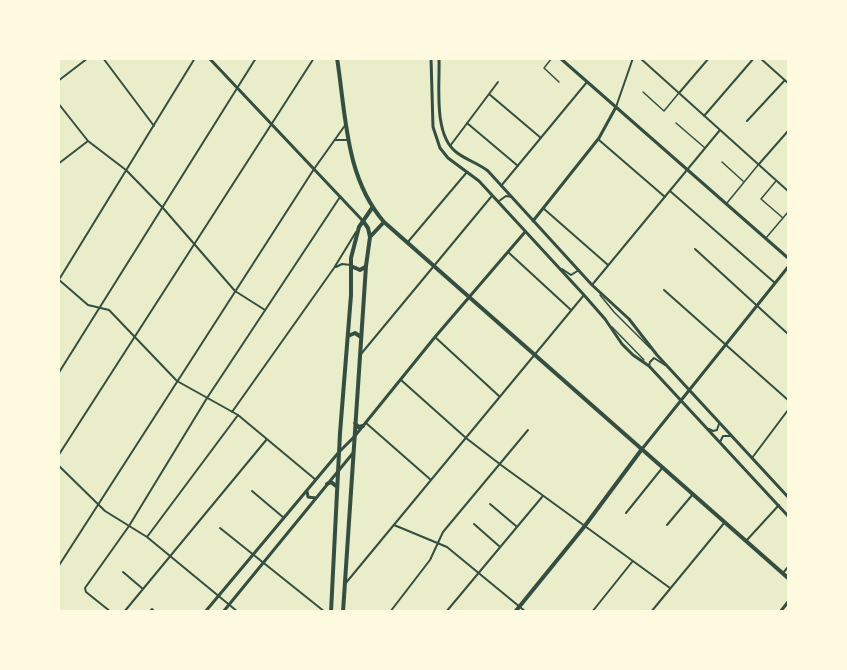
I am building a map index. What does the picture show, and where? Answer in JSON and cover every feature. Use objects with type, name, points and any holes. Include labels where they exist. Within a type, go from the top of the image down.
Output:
[{"type":"main road","points":[[337,58],[349,140],[359,182],[372,208],[384,222],[789,578]]},
{"type":"main road","points":[[331,612],[351,265],[359,227],[372,208]]},
{"type":"main road","points":[[343,612],[366,266],[370,237],[363,221]]},
{"type":"main road","points":[[370,237],[384,222]]},
{"type":"main road","points":[[351,265],[360,270],[366,266]]},
{"type":"main road","points":[[348,336],[355,333],[361,339]]},
{"type":"main road","points":[[355,423],[358,427],[364,424]]},
{"type":"main road","points":[[515,612],[584,527],[642,449]]},
{"type":"main road","points":[[327,484],[333,483],[337,486]]},
{"type":"street","points":[[58,81],[88,58]]},
{"type":"street","points":[[103,58],[154,126]]},
{"type":"street","points":[[195,58],[59,280],[88,305],[113,313],[177,381],[238,415],[316,480]]},
{"type":"street","points":[[210,58],[363,221]]},
{"type":"street","points":[[58,374],[256,58]]},
{"type":"street","points":[[58,456],[314,58]]},
{"type":"street","points":[[431,58],[433,127],[440,148],[448,158],[478,181],[584,295],[633,356],[649,366],[789,516]]},
{"type":"street","points":[[439,58],[440,125],[450,146],[455,152],[478,163],[512,197],[592,285],[624,313],[657,356],[787,495],[789,490]]},
{"type":"street","points":[[533,221],[598,139],[616,107],[633,58]]},
{"type":"street","points":[[640,58],[789,191]]},
{"type":"street","points":[[679,93],[709,58]]},
{"type":"street","points":[[704,116],[754,58]]},
{"type":"street","points":[[760,58],[789,83]]},
{"type":"street","points":[[561,59],[789,258]]},
{"type":"street","points":[[747,121],[785,80]]},
{"type":"street","points":[[450,146],[498,82]]},
{"type":"street","points":[[501,186],[587,82]]},
{"type":"street","points":[[489,94],[541,138]]},
{"type":"street","points":[[58,103],[88,141],[126,170],[163,208],[235,291],[265,310]]},
{"type":"street","points":[[58,567],[346,122]]},
{"type":"street","points":[[466,123],[518,166]]},
{"type":"street","points":[[592,285],[720,130]]},
{"type":"street","points":[[759,164],[789,131]]},
{"type":"street","points":[[598,139],[665,196]]},
{"type":"street","points":[[334,140],[349,140]]},
{"type":"street","points":[[58,164],[88,141]]},
{"type":"street","points":[[407,243],[467,172]]},
{"type":"street","points":[[670,191],[775,284]]},
{"type":"street","points":[[111,612],[86,592],[85,588],[129,526],[207,398],[340,197]]},
{"type":"street","points":[[361,354],[491,197]]},
{"type":"street","points":[[499,204],[499,200],[503,197],[512,197]]},
{"type":"street","points":[[542,208],[608,265]]},
{"type":"street","points":[[232,412],[334,268],[359,227]]},
{"type":"street","points":[[205,612],[525,232]]},
{"type":"street","points":[[695,249],[789,334]]},
{"type":"street","points":[[508,252],[571,310]]},
{"type":"street","points":[[553,261],[571,275],[579,270]]},
{"type":"street","points":[[334,268],[342,264],[351,265]]},
{"type":"street","points":[[642,449],[789,267]]},
{"type":"street","points":[[664,290],[789,399]]},
{"type":"street","points":[[345,585],[584,295]]},
{"type":"street","points":[[435,338],[500,397]]},
{"type":"street","points":[[361,339],[370,344]]},
{"type":"street","points":[[649,366],[652,360],[657,359],[672,371]]},
{"type":"street","points":[[400,380],[466,438],[542,497],[670,588]]},
{"type":"street","points":[[752,458],[789,410]]},
{"type":"street","points":[[147,537],[238,415]]},
{"type":"street","points":[[706,428],[717,430],[719,422]]},
{"type":"street","points":[[364,424],[431,480]]},
{"type":"street","points":[[390,612],[430,560],[443,532],[528,430]]},
{"type":"street","points":[[720,442],[723,436],[733,437]]},
{"type":"street","points":[[124,612],[267,439]]},
{"type":"street","points":[[223,612],[354,452]]},
{"type":"street","points":[[58,465],[98,504],[147,537],[238,612]]},
{"type":"street","points":[[626,513],[663,467]]},
{"type":"street","points":[[307,490],[308,497],[316,497]]},
{"type":"street","points":[[252,491],[284,518]]},
{"type":"street","points":[[667,525],[693,494]]},
{"type":"street","points":[[446,612],[542,497]]},
{"type":"street","points":[[490,504],[516,526]]},
{"type":"street","points":[[746,541],[779,506]]},
{"type":"street","points":[[651,612],[724,522]]},
{"type":"street","points":[[474,524],[499,546]]},
{"type":"street","points":[[394,525],[447,547],[526,612]]},
{"type":"street","points":[[220,528],[325,612]]},
{"type":"street","points":[[592,612],[632,561]]},
{"type":"street","points":[[783,573],[789,567]]},
{"type":"street","points":[[345,571],[350,574],[357,570]]},
{"type":"street","points":[[123,572],[143,589]]},
{"type":"street","points":[[780,612],[789,602]]},
{"type":"street","points":[[149,612],[152,609],[155,612]]},
{"type":"lane","points":[[552,58],[544,68],[559,82]]},
{"type":"lane","points":[[643,92],[664,111],[679,93]]},
{"type":"lane","points":[[676,123],[705,148]]},
{"type":"lane","points":[[722,162],[744,182]]},
{"type":"lane","points":[[726,203],[759,164]]},
{"type":"lane","points":[[776,180],[761,200],[783,218]]},
{"type":"lane","points":[[766,238],[789,212]]}]
